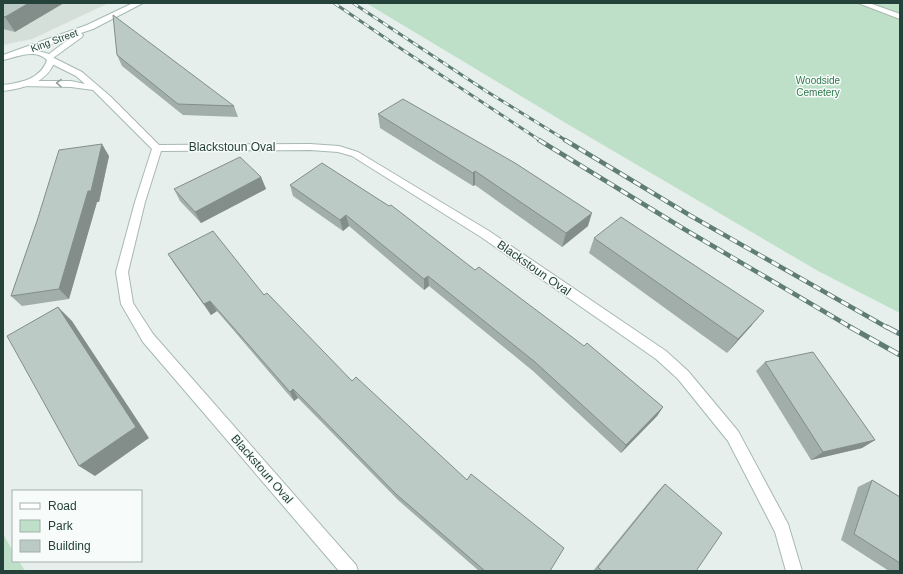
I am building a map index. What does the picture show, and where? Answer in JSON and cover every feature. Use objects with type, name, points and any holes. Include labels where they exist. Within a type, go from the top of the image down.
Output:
[{"type":"street","name":"King Street","points":[[18,53],[90,27],[139,3]]},
{"type":"street","points":[[862,3],[900,17]]},
{"type":"street","name":"King Street","points":[[23,84],[45,73],[50,66],[50,59],[90,27]]},
{"type":"street","points":[[5,56],[18,53],[37,52],[79,74],[108,99],[157,148]]},
{"type":"street","points":[[3,88],[23,84],[72,84],[94,88]]},
{"type":"street","points":[[3,94],[12,87]]},
{"type":"street","name":"Blackstoun Oval","points":[[350,571],[148,338],[127,304],[122,272],[140,202],[157,148],[310,146],[339,149],[355,154],[486,234],[661,355],[683,375],[733,436],[782,530],[794,571]]},
{"type":"shaded area","points":[[3,3],[109,3],[32,39],[3,45]]},
{"type":"green space","name":"Woodside Cemetery","points":[[366,3],[900,3],[900,313],[818,271],[569,125]]},
{"type":"green space","points":[[3,534],[12,549],[12,562],[20,562],[25,571],[3,571]]},
{"type":"building","points":[[3,3],[29,3],[5,17],[3,16]]},
{"type":"building","points":[[113,15],[234,106],[178,104],[117,55]]},
{"type":"building","points":[[403,99],[515,163],[592,213],[566,233],[475,171],[473,173],[378,114]]},
{"type":"building","points":[[102,144],[91,191],[88,191],[59,289],[11,296],[37,221],[59,150]]},
{"type":"building","points":[[240,157],[261,177],[195,212],[174,189]]},
{"type":"building","points":[[322,163],[389,206],[391,205],[475,270],[479,267],[584,346],[587,343],[663,407],[626,445],[535,362],[428,276],[424,279],[346,215],[340,220],[290,185]]},
{"type":"building","points":[[621,217],[764,311],[738,339],[594,238]]},
{"type":"building","points":[[213,231],[264,295],[267,293],[352,381],[356,377],[467,480],[471,474],[564,548],[550,571],[485,571],[396,494],[293,389],[290,392],[210,301],[204,304],[168,254]]},
{"type":"building","points":[[58,307],[136,427],[79,466],[7,336]]},
{"type":"building","points":[[813,352],[875,440],[823,452],[765,362]]},
{"type":"building","points":[[872,480],[900,497],[900,563],[854,534]]},
{"type":"building","points":[[665,484],[722,533],[696,571],[602,571],[598,567]]},
{"type":"railway","points":[[334,3],[541,141]]},
{"type":"railway","points":[[353,3],[486,91],[567,141]]},
{"type":"railway","points":[[539,140],[684,229],[852,328]]},
{"type":"railway","points":[[565,140],[691,216],[888,328]]},
{"type":"railway","points":[[850,327],[900,355]]},
{"type":"railway","points":[[887,327],[900,334]]}]
